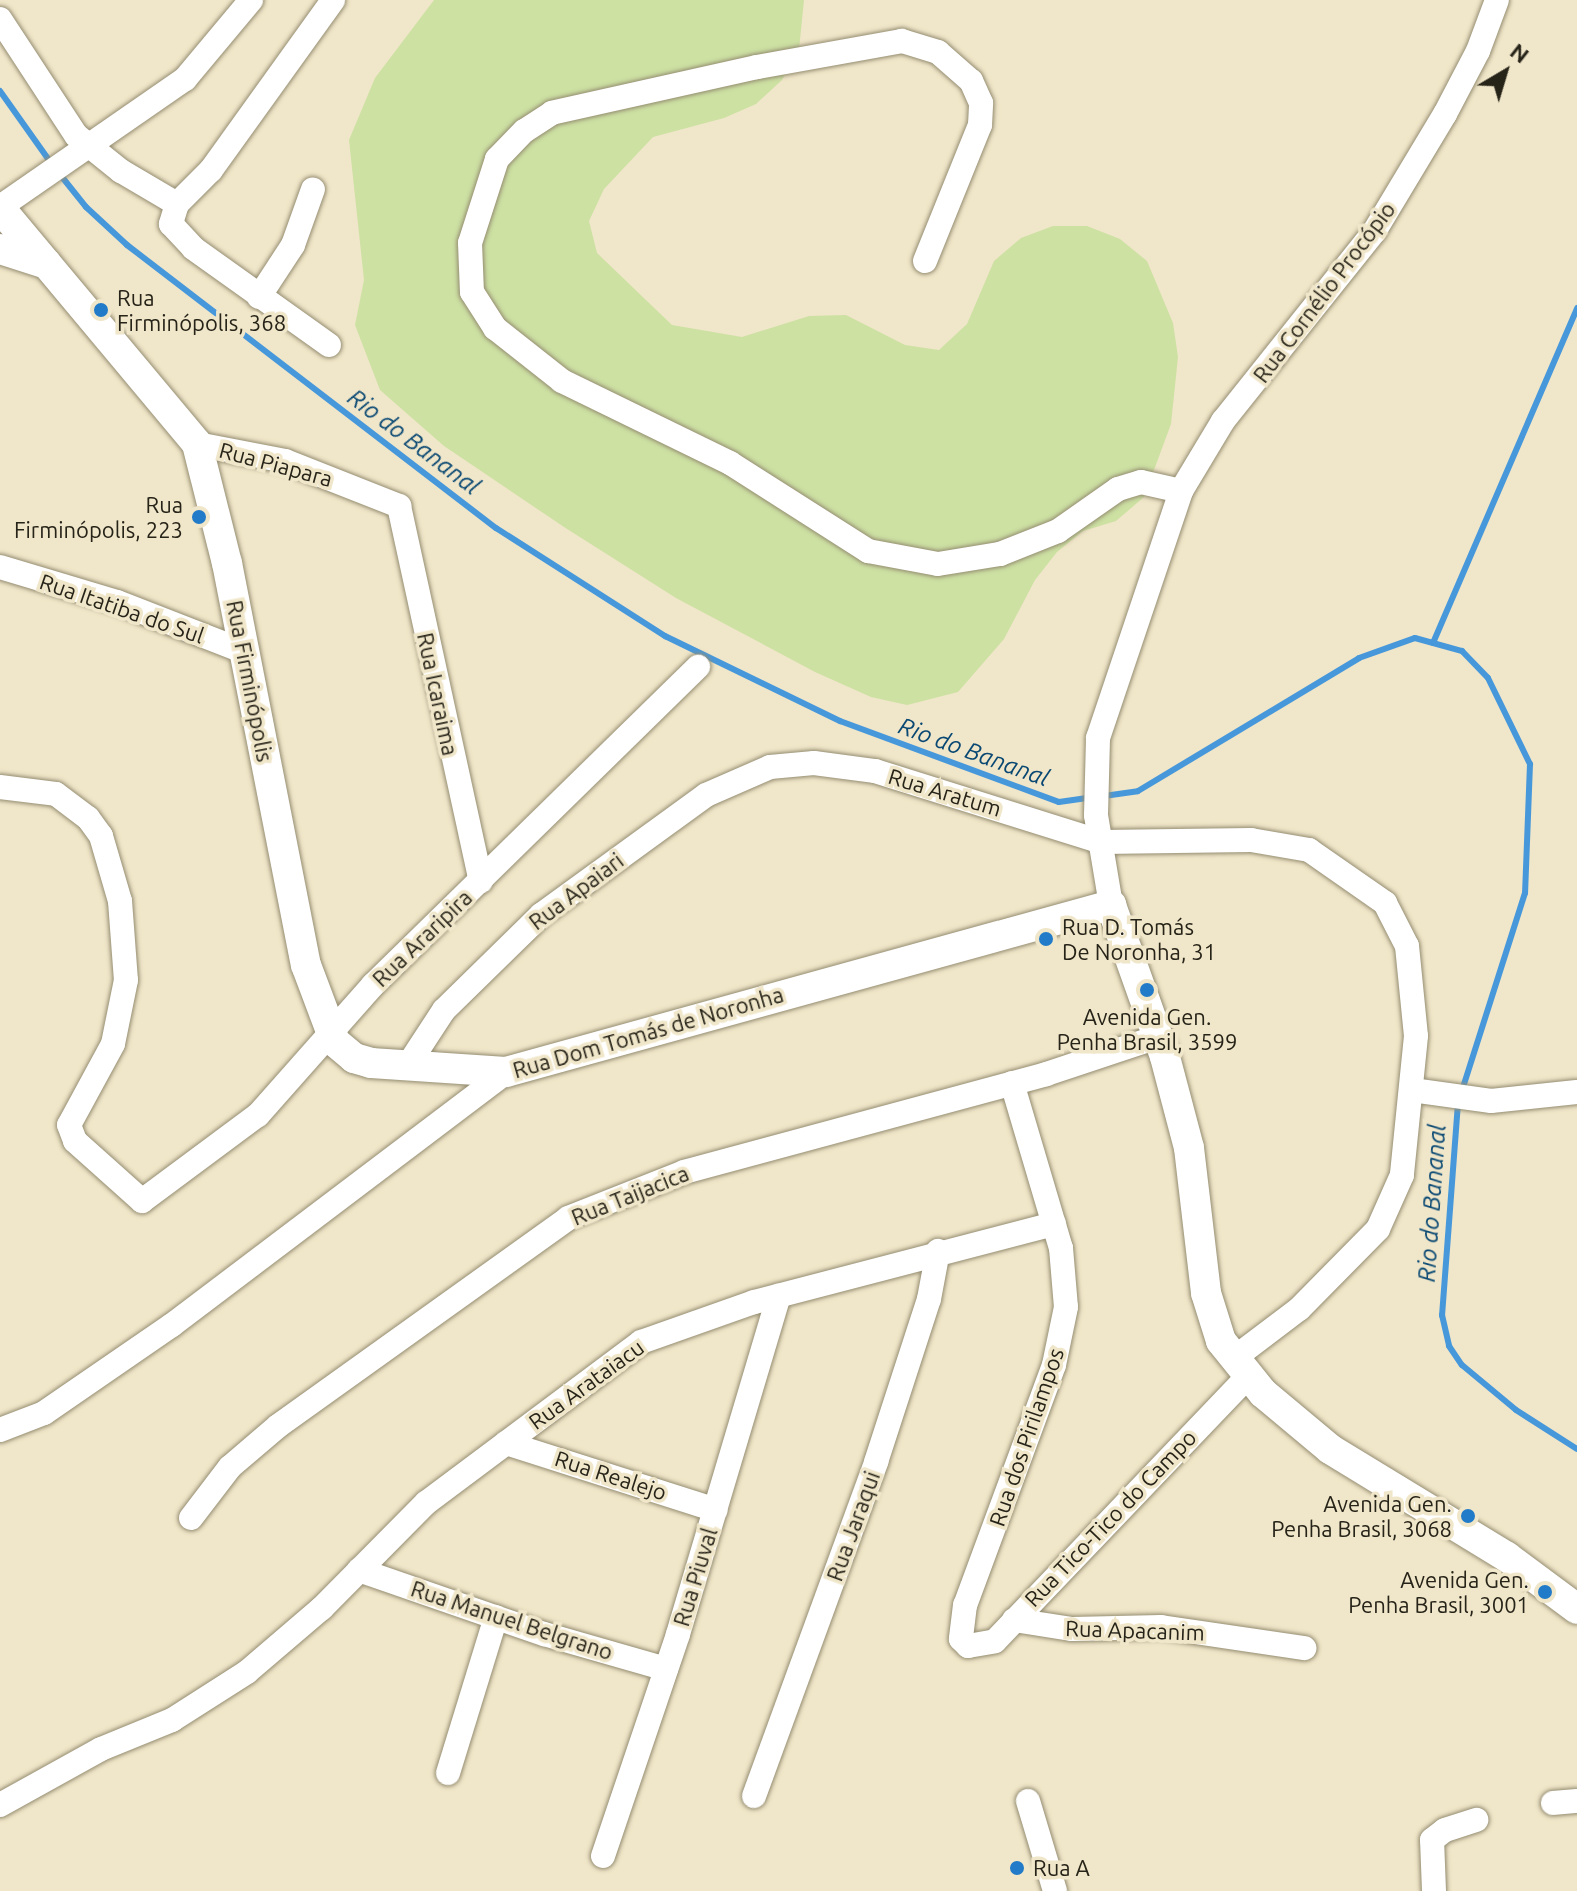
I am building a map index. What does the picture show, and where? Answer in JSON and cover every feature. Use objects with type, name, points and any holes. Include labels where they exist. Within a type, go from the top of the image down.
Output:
[{"type":"main road","name":"Rua Firminópolis","points":[[5,204],[9,244],[48,265],[197,444],[243,651],[306,965],[328,1034]]},
{"type":"main road","points":[[1111,905],[1157,1037],[1189,1148],[1206,1293],[1221,1341],[1240,1368],[1330,1449],[1507,1557],[1577,1609]]},
{"type":"main road","name":"Rua Dom Tomás de Noronha","points":[[506,1072],[1111,905]]},
{"type":"main road","points":[[328,1034],[354,1058],[406,1068],[506,1072]]},
{"type":"street","points":[[5,204],[80,155],[196,69],[251,0]]},
{"type":"street","points":[[329,345],[259,297],[172,227],[177,204],[211,170],[333,0]]},
{"type":"street","name":"Rua Cornélio Procópio","points":[[1111,905],[1096,815],[1102,715],[1181,491],[1223,421],[1374,232],[1452,101],[1497,0]]},
{"type":"street","points":[[0,19],[80,155],[177,204]]},
{"type":"street","points":[[925,261],[980,125],[981,103],[971,81],[938,52],[902,41],[552,113],[524,131],[497,159],[470,243],[472,292],[495,328],[562,381],[730,463],[868,551],[938,564],[1000,554],[1058,531],[1118,489],[1141,482],[1181,491]]},
{"type":"street","points":[[259,297],[302,227],[313,189]]},
{"type":"street","name":"Rua Piapara","points":[[197,444],[285,461],[399,506]]},
{"type":"street","name":"Rua Icaraima","points":[[399,506],[481,881]]},
{"type":"street","name":"Rua Itatiba do Sul","points":[[0,567],[142,611],[243,651]]},
{"type":"street","name":"Rua Araripira","points":[[0,787],[38,787],[56,794],[88,818],[101,836],[120,901],[127,944],[118,1025],[69,1125],[75,1141],[142,1201],[258,1115],[328,1034],[698,667]]},
{"type":"street","name":"Rua Aratum","points":[[785,764],[850,766],[913,779],[1101,842]]},
{"type":"street","name":"Rua Apaiari","points":[[406,1068],[444,1010],[541,915],[706,795],[785,764]]},
{"type":"street","name":"Rua Tico-Tico do Campo","points":[[968,1646],[995,1641],[1240,1368],[1384,1220],[1402,1175],[1422,1091],[1416,996],[1407,946],[1385,903],[1364,884],[1309,850],[1281,843],[1101,842]]},
{"type":"street","name":"Rua Taijacica","points":[[191,1518],[220,1477],[278,1426],[568,1218],[684,1172],[1012,1083],[1157,1037]]},
{"type":"street","name":"Rua Dom Tomás de Noronha","points":[[0,1430],[44,1413],[172,1325],[506,1072]]},
{"type":"street","name":"Rua dos Pirilampos","points":[[968,1646],[959,1627],[965,1605],[1063,1329],[1067,1288],[1054,1224],[1012,1083]]},
{"type":"street","points":[[1422,1091],[1491,1101],[1577,1092]]},
{"type":"street","name":"Rua Arataiacu","points":[[0,1805],[201,1702],[286,1640],[426,1503],[641,1342],[779,1296],[938,1251],[1054,1224]]},
{"type":"street","name":"Rua Jaraqui","points":[[754,1796],[876,1462],[929,1299],[938,1251]]},
{"type":"street","name":"Rua Piuval","points":[[603,1856],[716,1510],[779,1296]]},
{"type":"street","name":"Rua Realejo","points":[[506,1443],[716,1510]]},
{"type":"street","name":"Rua Manuel Belgrano","points":[[359,1570],[496,1617],[666,1669]]},
{"type":"street","points":[[448,1773],[496,1617]]},
{"type":"street","name":"Rua Apacanim","points":[[1014,1620],[1072,1629],[1171,1628],[1304,1648]]},
{"type":"street","points":[[1028,1801],[1055,1891]]},
{"type":"street","points":[[1434,1891],[1432,1840],[1445,1830],[1476,1820]]},
{"type":"green space","points":[[434,0],[804,0],[799,50],[782,80],[756,104],[724,118],[653,137],[604,189],[589,221],[597,253],[672,325],[742,337],[809,316],[846,315],[905,345],[939,350],[967,324],[994,261],[1021,238],[1053,226],[1087,226],[1120,239],[1147,261],[1173,323],[1178,357],[1171,424],[1144,497],[1116,521],[1083,531],[1057,552],[1035,580],[1004,639],[958,692],[907,705],[871,697],[815,672],[676,598],[564,527],[444,446],[380,390],[355,325],[364,280],[349,140],[375,78]]},
{"type":"waterway","name":"Rio do Bananal","points":[[0,91],[51,163]]},
{"type":"waterway","name":"Rio do Bananal","points":[[58,172],[86,207],[127,245],[496,528],[665,636],[840,721],[1059,802],[1089,798]]},
{"type":"waterway","points":[[1433,643],[1577,308]]},
{"type":"waterway","name":"Rio do Bananal","points":[[1104,796],[1138,791],[1359,658],[1415,638],[1462,651],[1488,678],[1530,764],[1525,893],[1461,1093]]},
{"type":"waterway","name":"Rio do Bananal","points":[[1458,1103],[1442,1315],[1449,1346],[1462,1365],[1516,1410],[1577,1449]]},
{"type":"place","name":"Rua Firminópolis, 368","points":[[101,310]]},
{"type":"place","name":"Rua Firminópolis, 223","points":[[199,517]]},
{"type":"place","name":"Rua D. Tomás De Noronha, 31","points":[[1046,939]]},
{"type":"place","name":"Avenida Gen. Penha Brasil, 3599","points":[[1147,990]]},
{"type":"place","name":"Avenida Gen. Penha Brasil, 3068","points":[[1468,1516]]},
{"type":"place","name":"Avenida Gen. Penha Brasil, 3001","points":[[1545,1592]]},
{"type":"place","name":"Rua A","points":[[1017,1868]]}]
